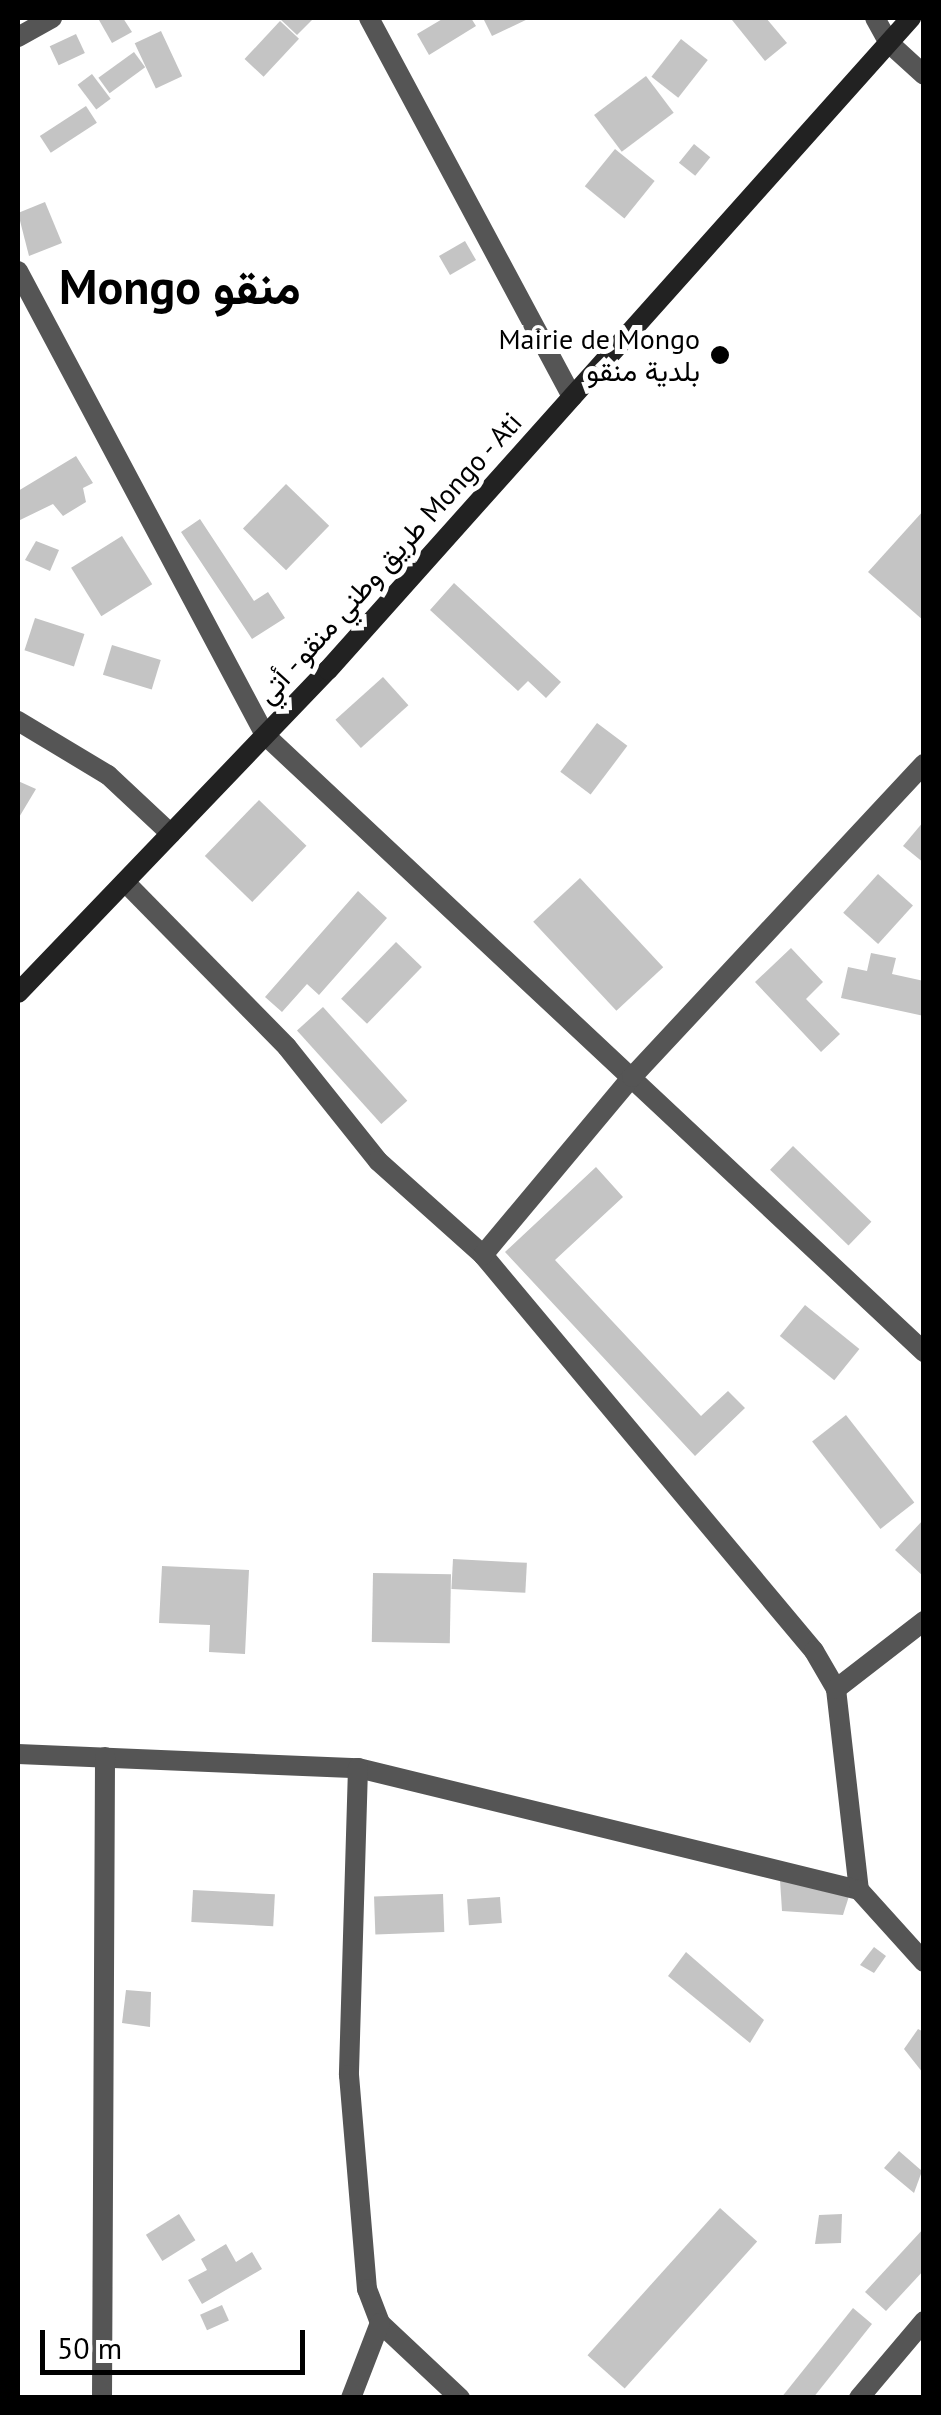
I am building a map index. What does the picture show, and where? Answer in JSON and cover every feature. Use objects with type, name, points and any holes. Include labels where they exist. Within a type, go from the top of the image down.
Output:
[{"type":"main road","name":"طريق وطني منقو - أتي Mongo - Ati","points":[[18,993],[266,735],[912,18]]},
{"type":"street","points":[[18,37],[52,18]]},
{"type":"street","points":[[369,18],[572,397]]},
{"type":"street","points":[[875,18],[889,43],[924,75]]},
{"type":"street","points":[[18,272],[266,735],[924,1352]]},
{"type":"street","points":[[18,721],[108,775],[171,834]]},
{"type":"street","points":[[483,1254],[632,1077],[924,764]]},
{"type":"street","points":[[124,882],[287,1047],[378,1161],[483,1254],[803,1638],[836,1688],[859,1890]]},
{"type":"street","points":[[836,1688],[924,1621]]},
{"type":"street","points":[[18,1754],[358,1768],[859,1890],[924,1962]]},
{"type":"street","points":[[102,2398],[105,1758]]},
{"type":"street","points":[[358,1768],[349,2074],[367,2289],[380,2323],[460,2398]]},
{"type":"street","points":[[859,2398],[924,2320]]},
{"type":"street","points":[[352,2398],[380,2323]]},
{"type":"building","points":[[123,18],[132,32],[112,43],[99,20]]},
{"type":"building","points":[[279,18],[309,18],[312,20],[297,35]]},
{"type":"building","points":[[444,18],[471,18],[476,26],[429,55],[417,34]]},
{"type":"building","points":[[483,18],[530,18],[492,36]]},
{"type":"building","points":[[766,18],[787,43],[765,61],[732,20]]},
{"type":"building","points":[[280,21],[299,39],[264,77],[245,59]]},
{"type":"building","points":[[161,31],[182,76],[156,89],[135,43]]},
{"type":"building","points":[[76,34],[85,53],[59,65],[50,46]]},
{"type":"building","points":[[681,39],[708,60],[678,98],[651,77]]},
{"type":"building","points":[[134,52],[145,67],[110,93],[98,78]]},
{"type":"building","points":[[92,74],[111,99],[96,110],[78,85]]},
{"type":"building","points":[[646,76],[674,113],[622,152],[594,115]]},
{"type":"building","points":[[86,106],[97,123],[51,153],[40,136]]},
{"type":"building","points":[[694,144],[710,157],[695,176],[679,163]]},
{"type":"building","points":[[615,149],[655,181],[624,218],[585,186]]},
{"type":"building","points":[[45,202],[62,243],[29,256],[18,213]]},
{"type":"building","points":[[465,241],[476,260],[450,275],[439,256]]},
{"type":"building","points":[[76,456],[93,483],[83,488],[86,502],[63,516],[53,504],[18,521],[18,491]]},
{"type":"building","points":[[286,484],[329,526],[286,570],[243,529]]},
{"type":"building","points":[[924,510],[924,621],[868,572]]},
{"type":"building","points":[[200,519],[254,601],[268,592],[285,618],[252,639],[181,532]]},
{"type":"building","points":[[122,536],[152,584],[101,616],[71,568]]},
{"type":"building","points":[[36,541],[59,550],[50,571],[25,560]]},
{"type":"building","points":[[454,583],[561,682],[546,698],[528,681],[518,691],[430,610]]},
{"type":"building","points":[[35,618],[84,634],[74,666],[24,650]]},
{"type":"building","points":[[112,645],[161,660],[152,690],[103,675]]},
{"type":"building","points":[[383,677],[408,705],[361,748],[335,720]]},
{"type":"building","points":[[597,723],[627,746],[591,795],[560,772]]},
{"type":"building","points":[[18,781],[36,789],[18,819]]},
{"type":"building","points":[[259,800],[306,846],[252,902],[205,856]]},
{"type":"building","points":[[924,821],[924,863],[903,846]]},
{"type":"building","points":[[878,874],[913,905],[878,944],[843,913]]},
{"type":"building","points":[[580,878],[663,967],[616,1011],[533,922]]},
{"type":"building","points":[[358,891],[387,918],[319,995],[307,984],[282,1012],[265,997]]},
{"type":"building","points":[[396,942],[422,967],[367,1024],[341,999]]},
{"type":"building","points":[[791,948],[823,982],[806,999],[840,1034],[821,1052],[755,982]]},
{"type":"building","points":[[871,953],[896,958],[892,974],[924,981],[924,1016],[841,998],[848,967],[867,971]]},
{"type":"building","points":[[323,1007],[407,1101],[381,1124],[297,1030]]},
{"type":"building","points":[[793,1146],[871,1222],[848,1245],[770,1170]]},
{"type":"building","points":[[596,1167],[623,1197],[555,1260],[701,1416],[728,1391],[745,1408],[695,1456],[505,1252]]},
{"type":"building","points":[[805,1305],[859,1349],[834,1380],[780,1336]]},
{"type":"building","points":[[846,1415],[914,1502],[880,1529],[812,1441]]},
{"type":"building","points":[[924,1519],[924,1577],[895,1550]]},
{"type":"building","points":[[453,1559],[527,1563],[525,1593],[451,1589]]},
{"type":"building","points":[[162,1566],[249,1570],[245,1654],[209,1652],[210,1625],[159,1623]]},
{"type":"building","points":[[373,1573],[451,1574],[450,1643],[372,1642]]},
{"type":"building","points":[[780,1880],[849,1896],[843,1915],[782,1911]]},
{"type":"building","points":[[193,1890],[275,1894],[273,1926],[191,1922]]},
{"type":"building","points":[[443,1894],[444,1932],[375,1934],[374,1896]]},
{"type":"building","points":[[500,1897],[502,1923],[469,1925],[467,1899]]},
{"type":"building","points":[[874,1947],[886,1956],[874,1973],[860,1965]]},
{"type":"building","points":[[686,1952],[764,2020],[750,2043],[668,1976]]},
{"type":"building","points":[[126,1990],[151,1992],[150,2027],[122,2023]]},
{"type":"building","points":[[918,2029],[924,2032],[923,2073],[904,2049]]},
{"type":"building","points":[[899,2151],[922,2171],[914,2193],[884,2168]]},
{"type":"building","points":[[720,2208],[757,2241],[625,2389],[588,2355]]},
{"type":"building","points":[[179,2214],[195,2240],[162,2261],[146,2235]]},
{"type":"building","points":[[842,2214],[841,2243],[815,2244],[819,2215]]},
{"type":"building","points":[[924,2228],[924,2270],[886,2311],[865,2292]]},
{"type":"building","points":[[226,2244],[236,2262],[252,2252],[262,2269],[202,2304],[188,2280],[207,2270],[201,2259]]},
{"type":"building","points":[[222,2305],[229,2321],[207,2330],[200,2315]]},
{"type":"building","points":[[853,2308],[872,2324],[813,2398],[781,2398]]},
{"type":"place","name":"Mairie de Mongo بلدية منقو","points":[[720,355]]},
{"type":"district","name":"Mongo منقو","points":[[180,287]]}]
